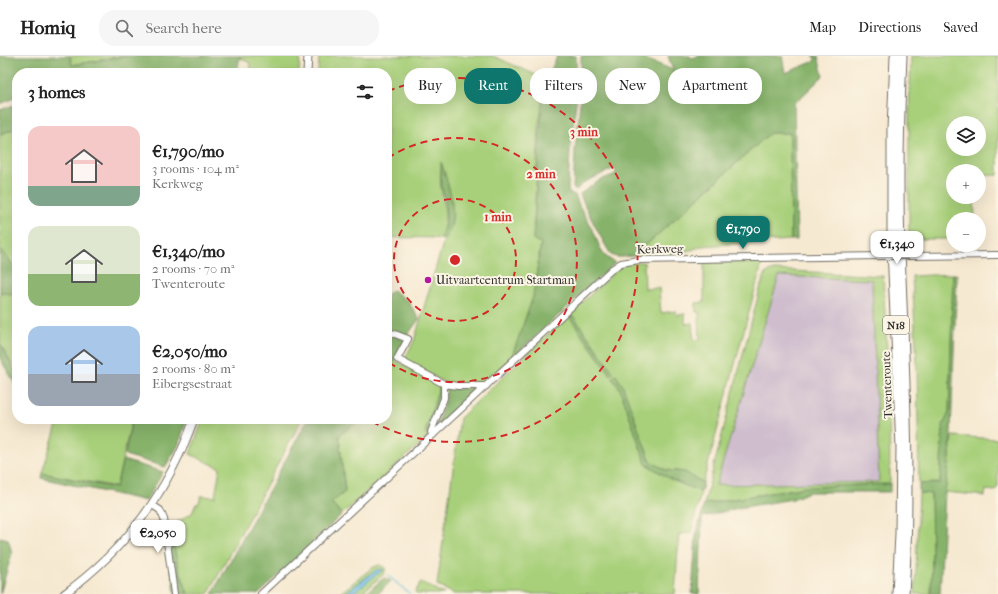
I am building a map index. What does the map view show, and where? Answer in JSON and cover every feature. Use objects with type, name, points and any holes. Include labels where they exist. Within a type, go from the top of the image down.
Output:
[{"type":"highway","name":"Twenteroute","points":[[895,56],[892,130],[892,249],[901,447],[900,534],[897,594]]},
{"type":"highway","name":"Twenteroute","points":[[902,56],[899,130],[900,249],[908,448],[908,534],[904,594]]},
{"type":"main road","points":[[307,68],[308,56]]},
{"type":"main road","points":[[64,594],[112,553],[130,534],[152,504],[171,473],[192,424]]},
{"type":"street","name":"Kerkweg","points":[[486,386],[612,269],[621,263],[639,260],[998,255]]},
{"type":"street","points":[[392,333],[408,339],[396,359],[444,384],[458,386],[486,386]]},
{"type":"street","points":[[433,435],[431,432],[444,398],[444,384]]},
{"type":"street","points":[[261,594],[486,386]]},
{"type":"street","points":[[152,504],[160,510],[164,519],[174,594]]},
{"type":"shaded area","points":[[779,275],[872,280],[879,482],[716,485]]},
{"type":"green space","points":[[0,56],[70,56],[72,65],[125,56],[240,56],[238,68],[12,68],[12,99],[0,104]]},
{"type":"green space","points":[[70,56],[125,56],[72,65]]},
{"type":"green space","points":[[240,56],[300,56],[299,68],[250,68],[250,63],[240,58]]},
{"type":"green space","points":[[319,56],[493,56],[520,68],[464,68],[464,104],[522,104],[522,69],[530,72],[530,104],[543,104],[539,123],[533,239],[541,243],[533,297],[511,359],[486,382],[458,384],[446,383],[404,360],[414,341],[444,240],[447,236],[447,184],[442,164],[440,173],[445,219],[444,229],[440,239],[392,237],[392,68],[318,68]]},
{"type":"green space","points":[[557,56],[576,56],[576,68],[552,68]]},
{"type":"green space","points":[[581,56],[638,56],[668,68],[668,104],[762,104],[762,68],[672,68],[668,56],[690,56],[691,58],[700,56],[782,56],[785,73],[815,61],[814,56],[818,56],[823,76],[794,104],[797,240],[791,240],[790,133],[770,133],[634,256],[619,257],[612,255],[600,236],[580,194],[600,180],[616,174],[615,168],[585,182],[576,190],[573,188],[580,104],[597,104],[597,68],[581,68]]},
{"type":"green space","points":[[911,56],[998,56],[998,175],[986,176],[986,164],[946,164],[946,204],[974,204],[975,212],[946,212],[946,239],[909,239],[909,120]]},
{"type":"green space","points":[[542,104],[576,104],[570,151],[568,189],[569,193],[575,195],[604,255],[615,263],[511,359],[533,297],[541,243],[533,240]]},
{"type":"green space","points":[[12,106],[12,130],[0,134],[0,110]]},
{"type":"green space","points":[[12,130],[12,264],[0,248],[0,134]]},
{"type":"green space","points":[[770,133],[790,133],[791,240],[702,246],[680,254],[634,256]]},
{"type":"green space","points":[[441,162],[450,192],[453,212],[452,222],[444,240],[440,239],[446,222],[445,199],[441,186]]},
{"type":"green space","points":[[0,248],[12,264],[12,294],[0,292]]},
{"type":"green space","points":[[758,261],[761,265],[760,271],[703,483],[685,472],[666,470],[652,463],[620,389],[646,464],[672,480],[701,492],[691,533],[679,534],[675,594],[454,594],[437,585],[460,418],[568,315],[610,374],[613,373],[571,313],[624,263],[644,262],[645,289],[659,288],[661,313],[676,311],[677,315],[685,314],[685,324],[692,323],[694,340],[700,339],[699,312],[696,312],[696,303],[704,302],[704,262]]},
{"type":"green space","points":[[774,270],[883,276],[889,390],[890,484],[806,487],[704,504],[761,285],[766,273]],"holes":[[[779,276],[872,280],[879,482],[716,485]]]},
{"type":"green space","points":[[953,274],[949,413],[943,425],[940,483],[919,484],[917,363],[912,276]]},
{"type":"green space","points":[[953,274],[957,274],[950,458],[945,492],[940,594],[931,594],[931,494],[919,493],[919,484],[940,483],[943,425],[949,413]]},
{"type":"green space","points":[[392,291],[408,301],[419,319],[407,336],[392,331]]},
{"type":"green space","points":[[0,292],[12,294],[12,365],[0,343]]},
{"type":"green space","points":[[571,313],[614,373],[611,375],[568,315]]},
{"type":"green space","points":[[392,335],[405,340],[392,365]]},
{"type":"green space","points":[[0,343],[12,365],[12,379],[0,358]]},
{"type":"green space","points":[[395,360],[440,384],[425,434],[431,434],[342,514],[331,502],[345,491],[339,435],[354,424],[392,424],[392,365]]},
{"type":"green space","points":[[616,375],[623,386],[650,461],[666,470],[685,472],[703,483],[701,492],[672,480],[646,464],[620,389],[612,378]]},
{"type":"green space","points":[[440,384],[442,396],[431,434],[426,435],[425,434]]},
{"type":"green space","points":[[446,385],[454,389],[480,387],[436,429],[446,397]]},
{"type":"green space","points":[[57,424],[131,424],[116,487],[42,473]]},
{"type":"green space","points":[[131,424],[185,424],[178,446],[165,467],[125,455]]},
{"type":"green space","points":[[201,424],[299,424],[208,594],[188,594],[173,549],[171,526],[192,513],[196,504],[199,503],[201,496],[215,497],[220,468],[190,454]]},
{"type":"green space","points":[[305,424],[354,424],[339,435],[345,492],[331,503],[342,514],[259,594],[212,594]]},
{"type":"green space","points":[[952,436],[998,439],[998,486],[995,491],[986,490],[985,496],[945,492]]},
{"type":"green space","points":[[123,460],[163,472],[146,501],[41,478],[42,473],[115,488]]},
{"type":"green space","points":[[890,484],[890,492],[809,492],[793,499],[738,508],[702,517],[699,594],[692,594],[696,536],[704,504],[806,487]]},
{"type":"green space","points":[[919,493],[931,493],[931,594],[915,594]]},
{"type":"green space","points":[[0,537],[8,539],[12,553],[0,594]]},
{"type":"green space","points":[[168,538],[172,538],[179,570],[188,594],[175,594]]},
{"type":"green space","points":[[379,565],[386,568],[384,574],[360,594],[351,594],[381,571],[376,570],[344,594],[339,594],[372,568]]},
{"type":"green space","points":[[384,578],[391,581],[378,594],[365,594]]},
{"type":"green space","points":[[421,582],[444,594],[416,594],[415,592]]},
{"type":"water","points":[[378,569],[384,570],[355,591],[344,594]]},
{"type":"waterway","points":[[387,575],[410,594]]},
{"type":"place","name":"Uitvaartcentrum Startman","points":[[428,280]]}]
